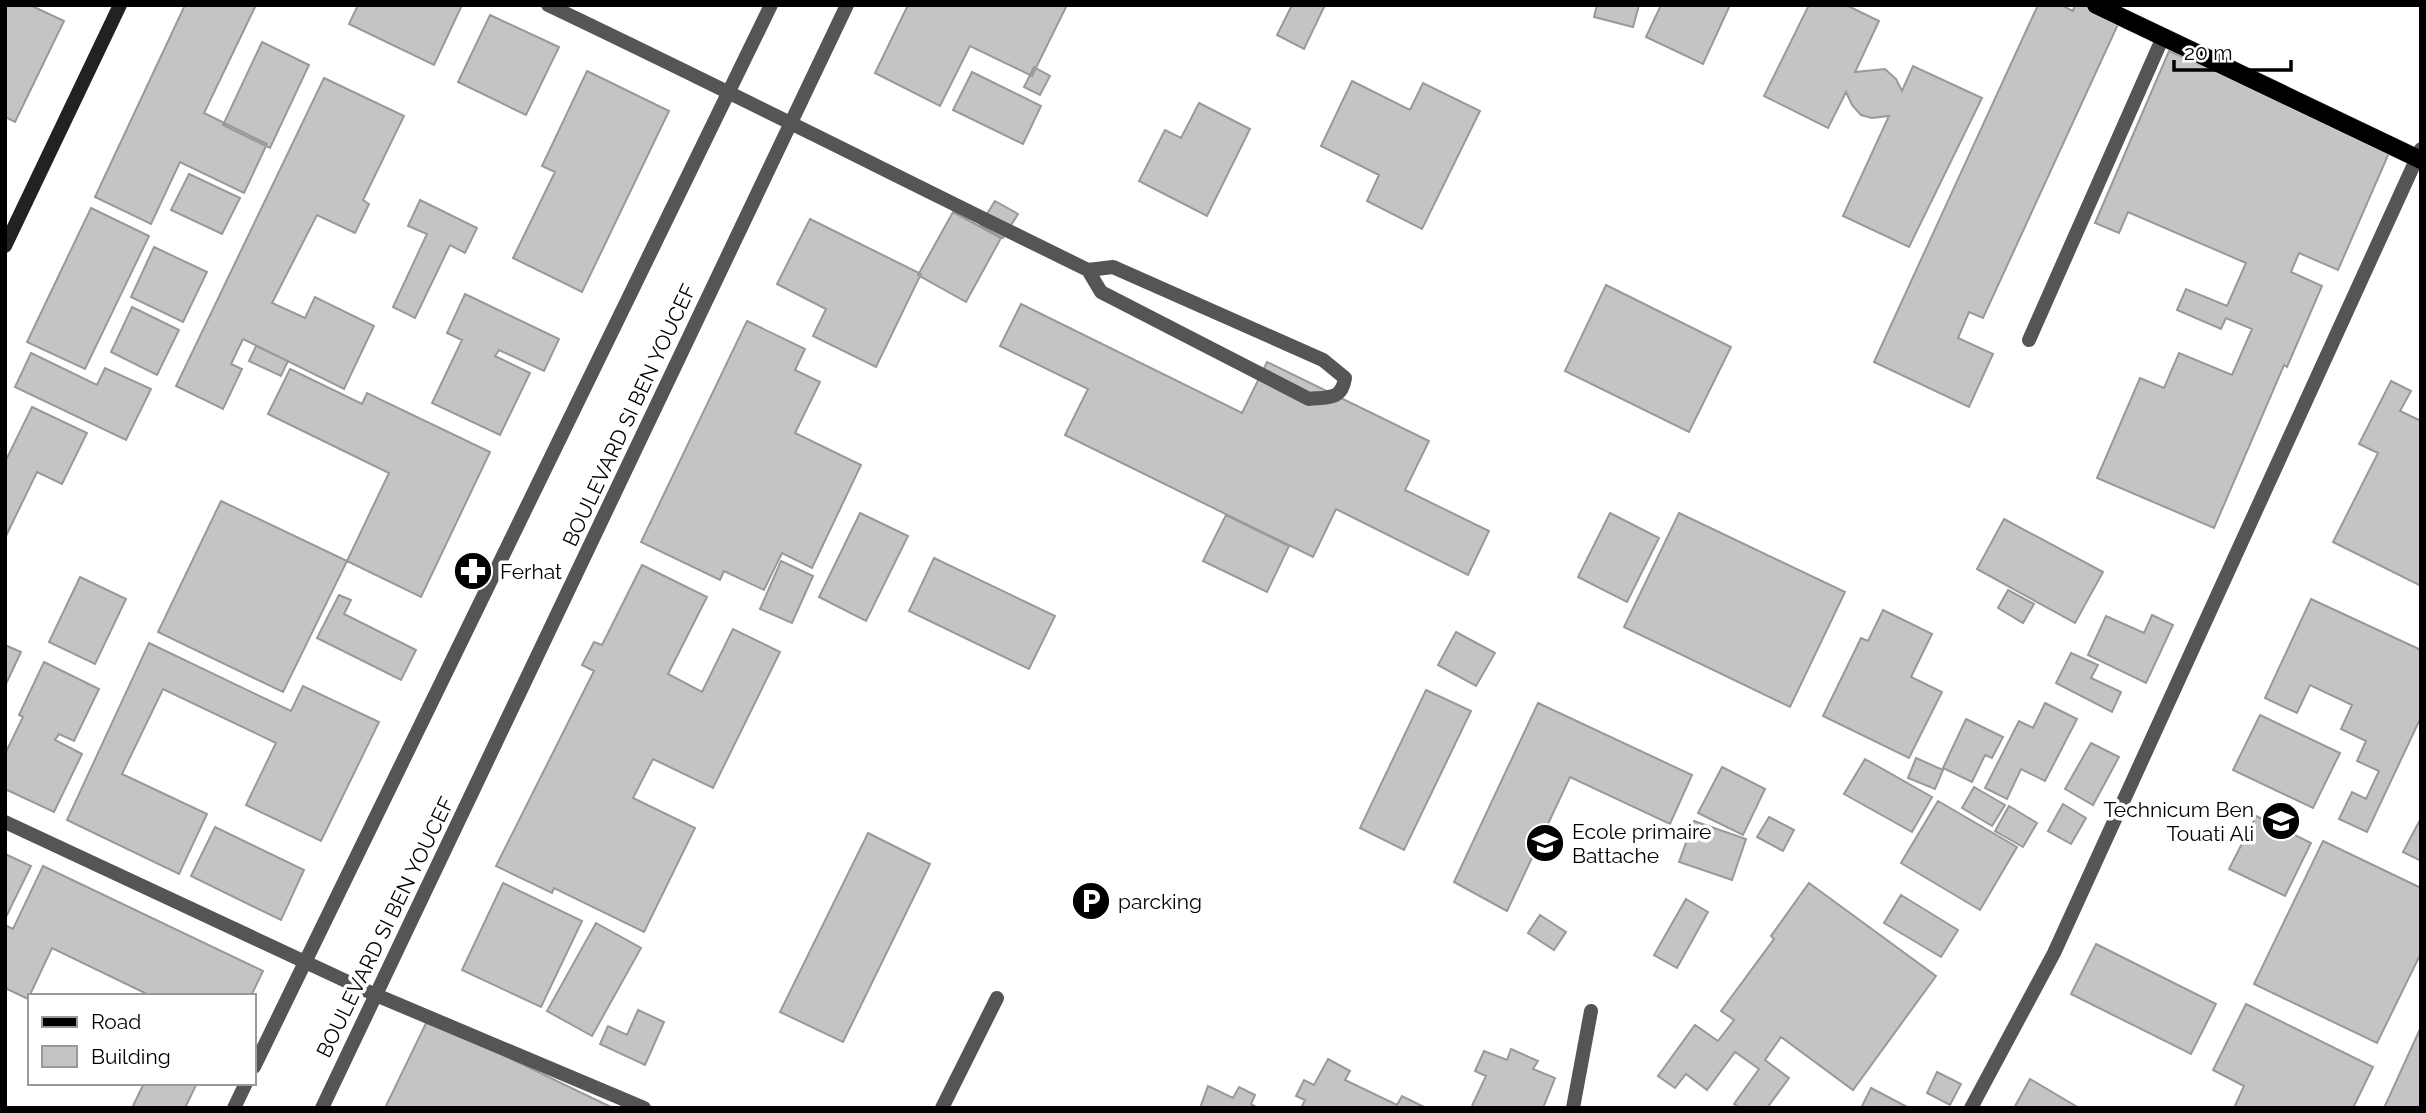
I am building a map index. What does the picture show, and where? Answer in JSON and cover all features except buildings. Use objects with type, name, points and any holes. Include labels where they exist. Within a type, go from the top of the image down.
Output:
[{"type":"main road","points":[[5,246],[120,5]]},
{"type":"main road","points":[[2096,5],[2419,156]]},
{"type":"street","points":[[548,5],[729,91],[1088,270],[1113,267],[1323,360],[1345,378],[1343,389],[1335,396],[1310,399],[1101,292],[1088,270]]},
{"type":"street","points":[[256,1063],[771,5]]},
{"type":"street","name":"BOULEVARD SI BEN YOUCEF","points":[[322,1108],[847,5]]},
{"type":"street","points":[[2029,340],[2163,37]]},
{"type":"street","points":[[1971,1108],[2054,953],[2419,156]]},
{"type":"street","points":[[5,822],[304,963],[634,1106]]},
{"type":"street","points":[[942,1108],[997,998]]},
{"type":"street","points":[[1573,1108],[1591,1011]]},
{"type":"street","points":[[234,1108],[245,1085]]},
{"type":"place","name":"Ferhat","points":[[473,571]]},
{"type":"place","name":"Technicum Ben Touati Ali","points":[[2281,821]]},
{"type":"place","name":"Ecole primaire Battache","points":[[1545,843]]},
{"type":"place","name":"parcking","points":[[1091,901]]}]
